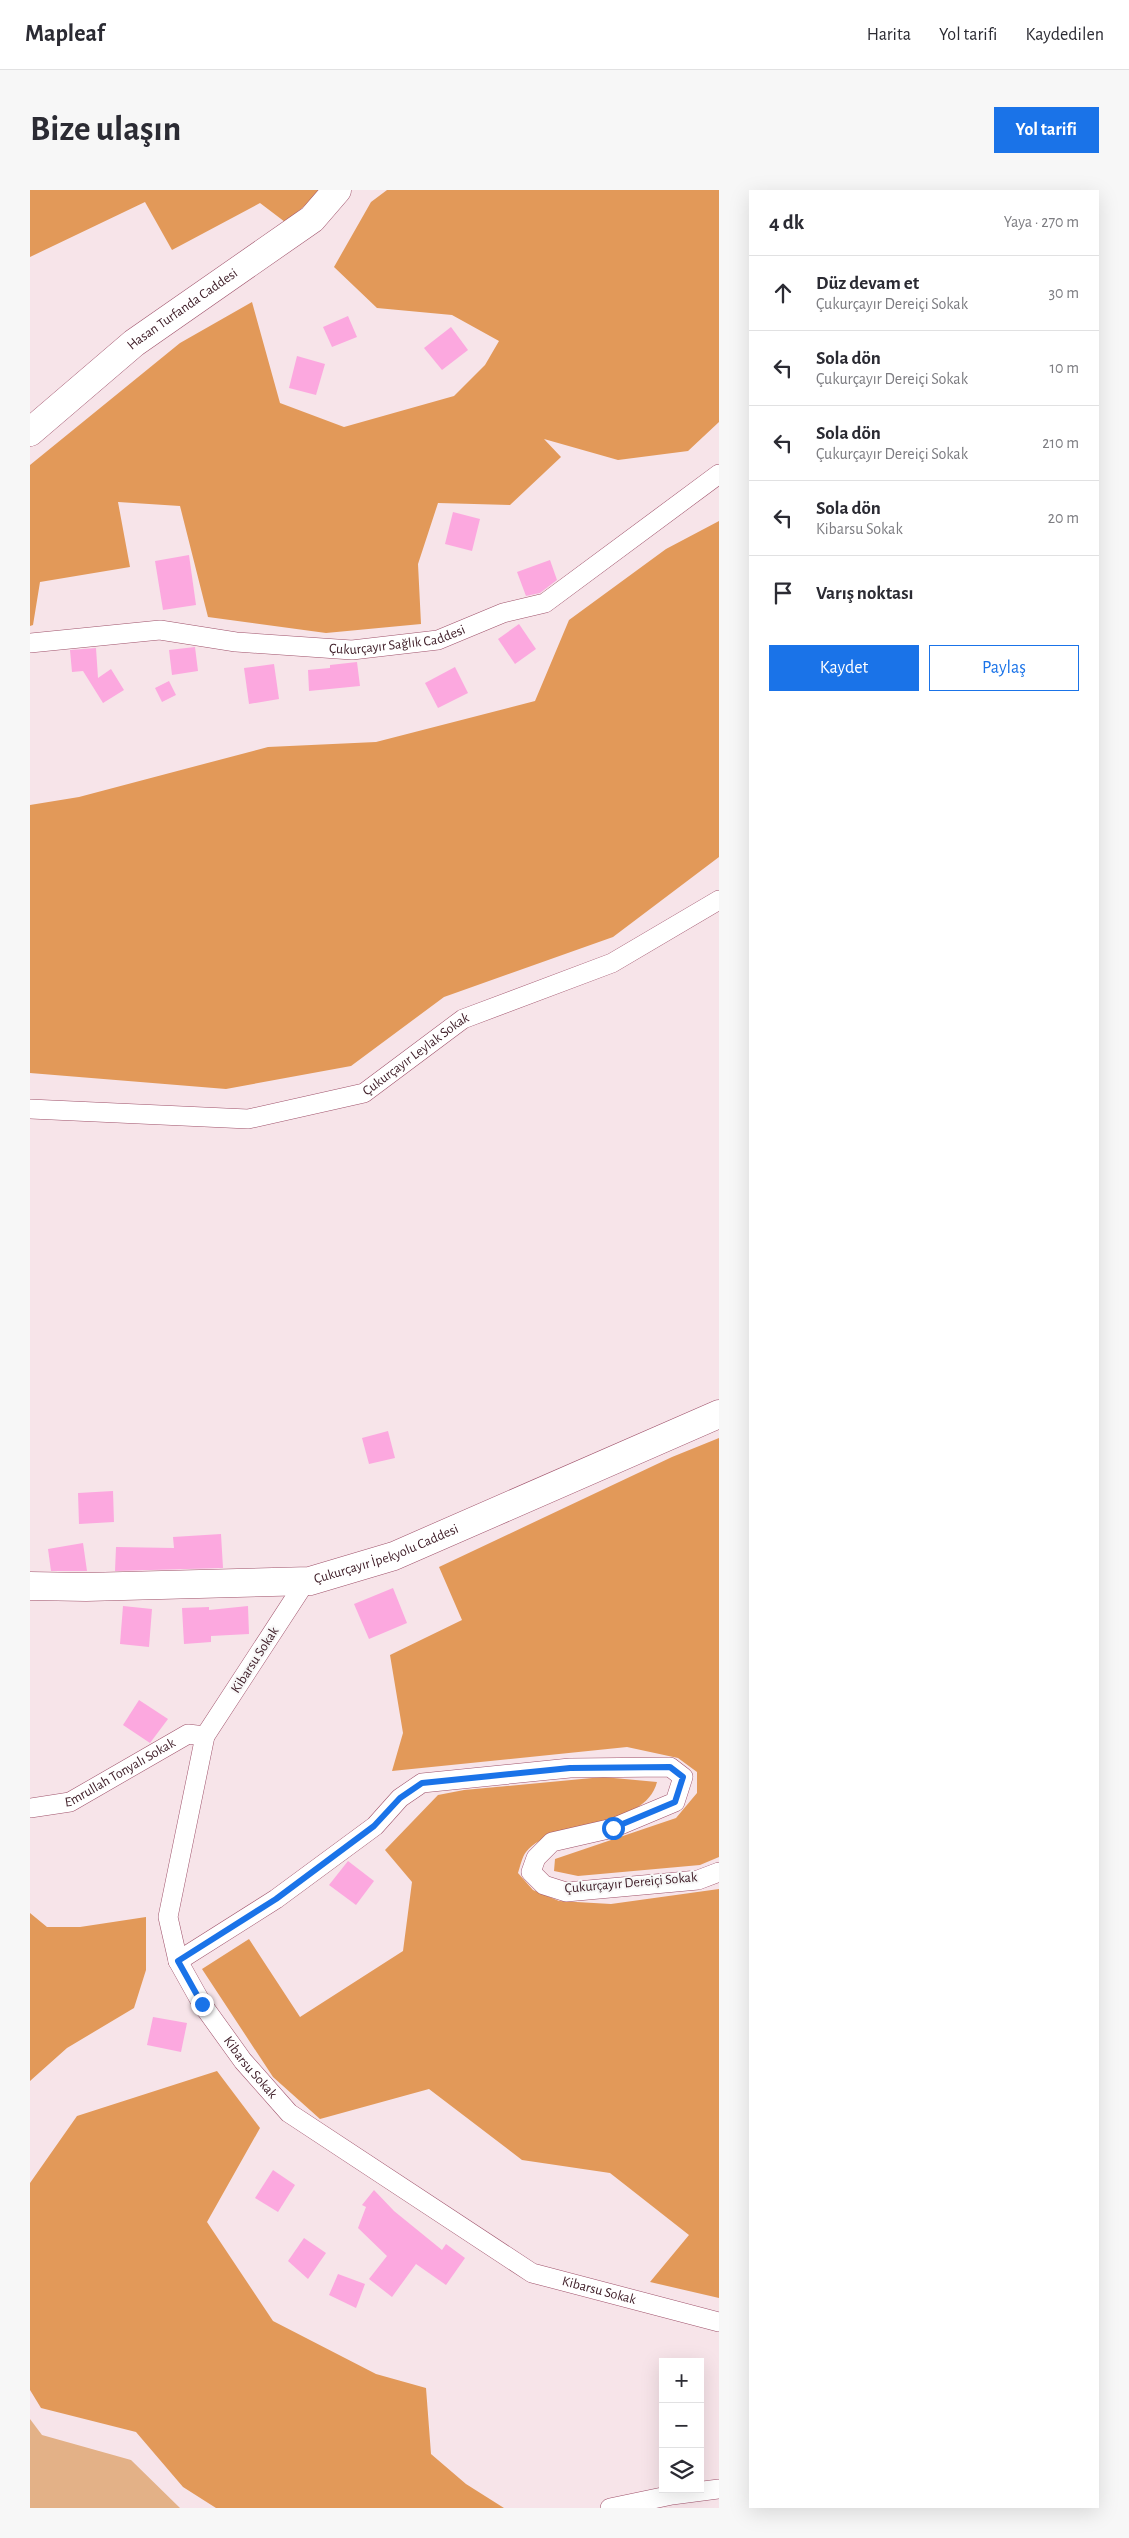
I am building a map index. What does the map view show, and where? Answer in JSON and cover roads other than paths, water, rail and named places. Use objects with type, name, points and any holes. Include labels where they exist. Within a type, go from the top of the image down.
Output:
[{"type":"street","name":"Hasan Turfanda Caddesi","points":[[30,432],[134,343],[312,219],[337,190]]},
{"type":"street","name":"Çukurçayır Sağlık Caddesi","points":[[30,643],[160,630],[236,642],[352,650],[438,640],[503,613],[545,603],[719,474]]},
{"type":"street","name":"Çukurçayır Leylak Sokak","points":[[30,1109],[248,1119],[364,1093],[463,1019],[612,963],[719,900]]},
{"type":"street","name":"Çukurçayır İpekyolu Caddesi","points":[[30,1586],[86,1588],[306,1581],[394,1556],[719,1414]]},
{"type":"street","name":"Kibarsu Sokak","points":[[306,1581],[205,1736],[168,1917],[178,1961],[202,2004],[242,2061],[288,2113],[532,2273],[719,2322]]},
{"type":"street","name":"Emrullah Tonyalı Sokak","points":[[30,1808],[70,1802],[188,1734],[205,1736]]},
{"type":"street","name":"Çukurçayır Dereiçi Sokak","points":[[178,1961],[276,1899],[374,1826],[400,1798],[422,1783],[570,1768],[670,1767],[683,1777],[675,1802],[613,1828],[552,1842],[536,1858],[530,1872],[544,1885],[566,1892],[698,1880],[719,1872]]},
{"type":"street","points":[[610,2508],[672,2495],[719,2489]]}]
